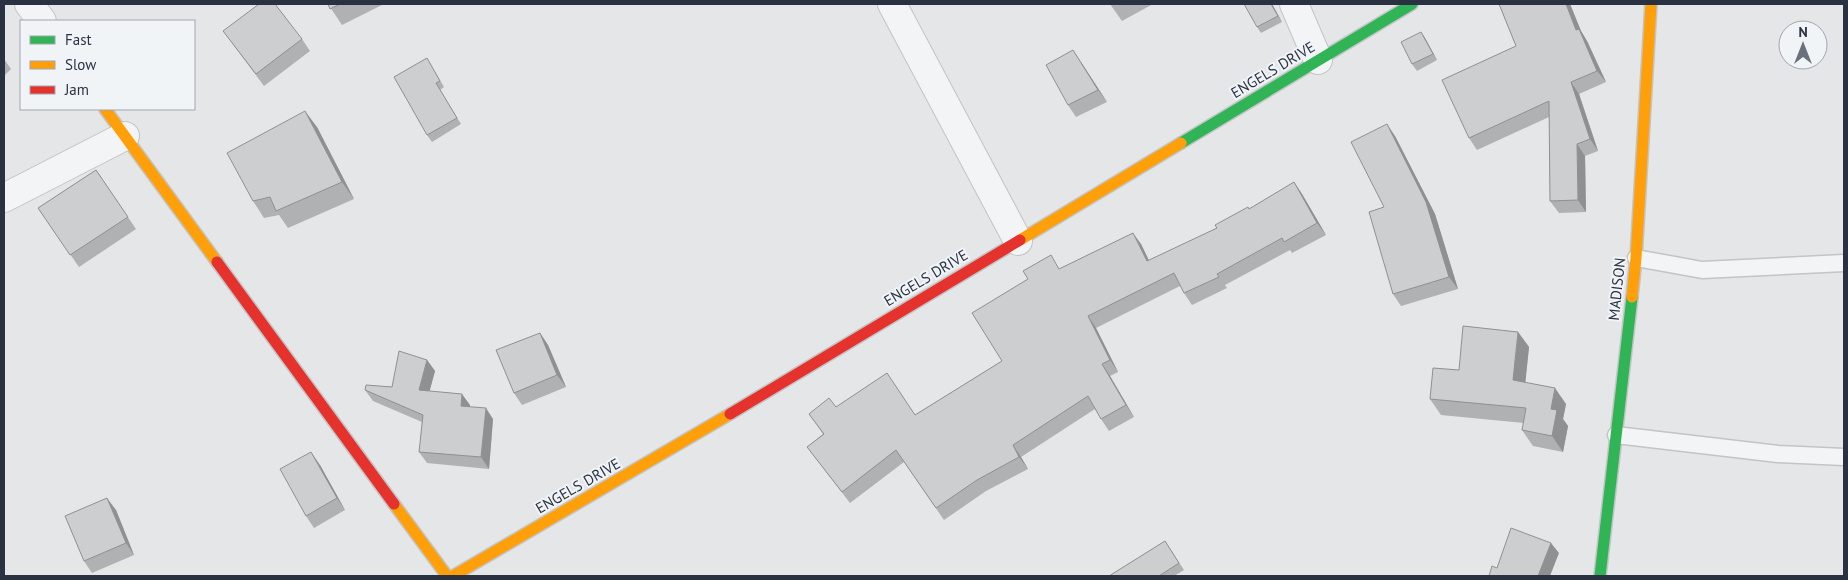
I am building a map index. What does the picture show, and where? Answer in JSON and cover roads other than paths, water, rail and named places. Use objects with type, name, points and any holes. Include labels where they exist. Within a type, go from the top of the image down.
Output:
[{"type":"street","points":[[29,4],[41,20]]},
{"type":"street","points":[[892,4],[1018,240]]},
{"type":"street","points":[[1294,4],[1318,60]]},
{"type":"street","name":"ENGELS DRIVE","points":[[453,576],[482,569],[700,432],[1412,4]]},
{"type":"street","name":"MADISON","points":[[1600,576],[1636,258],[1651,4]]},
{"type":"street","points":[[106,110],[447,576]]},
{"type":"street","points":[[4,198],[125,136]]},
{"type":"lane","points":[[1636,258],[1702,270],[1844,263]]},
{"type":"lane","points":[[1616,435],[1778,454],[1844,457]]}]
